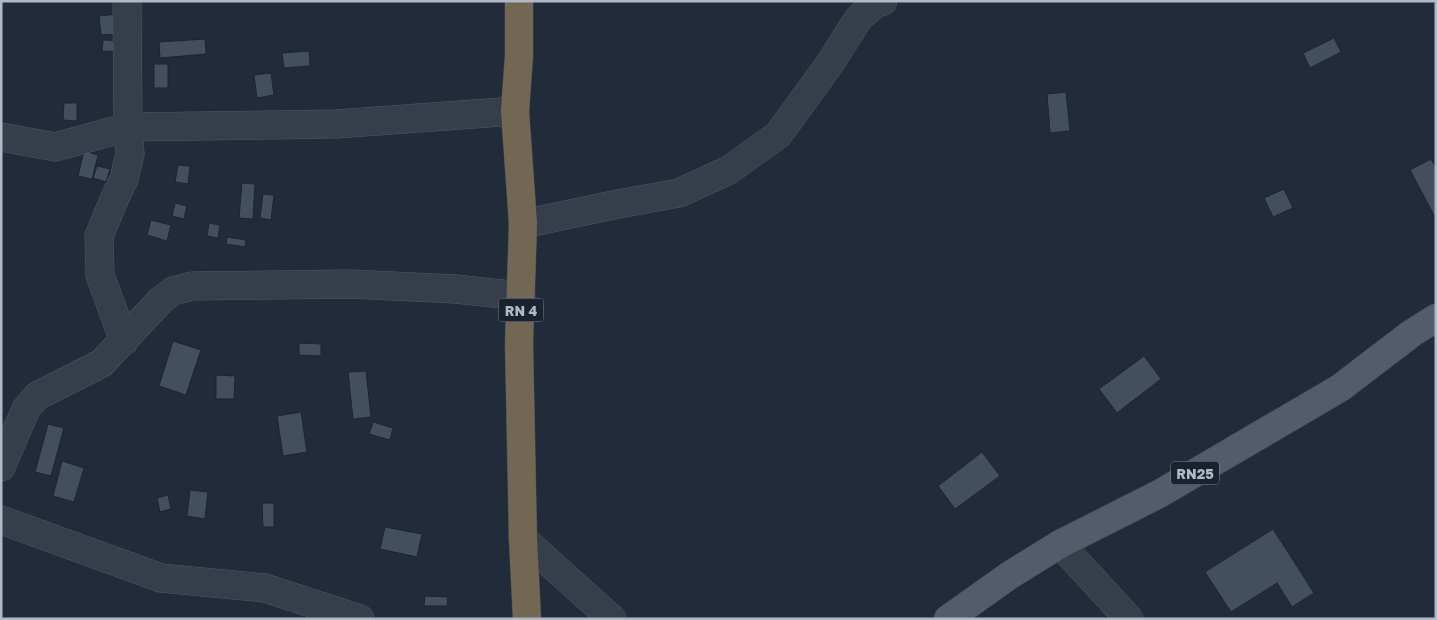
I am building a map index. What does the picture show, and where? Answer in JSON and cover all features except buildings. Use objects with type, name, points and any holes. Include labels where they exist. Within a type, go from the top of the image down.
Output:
[{"type":"highway","name":"RN 4","points":[[519,1],[519,56],[515,111],[523,224],[519,343],[523,539],[527,619]]},
{"type":"main road","name":"RN25","points":[[948,619],[1060,544],[1159,494],[1340,388],[1436,318]]},
{"type":"street","points":[[124,341],[100,275],[99,236],[124,179],[130,154],[127,1]]},
{"type":"street","points":[[523,224],[679,193],[729,170],[778,134],[831,62],[858,19],[875,4],[883,1]]},
{"type":"street","points":[[1,137],[55,147],[128,127],[336,124],[515,111]]},
{"type":"street","points":[[1,467],[26,409],[38,396],[102,363],[161,300],[173,291],[192,286],[350,284],[456,289],[521,296]]},
{"type":"street","points":[[1,520],[161,578],[265,588],[360,619]]},
{"type":"street","points":[[523,539],[612,619]]},
{"type":"street","points":[[1060,544],[1129,619]]}]
